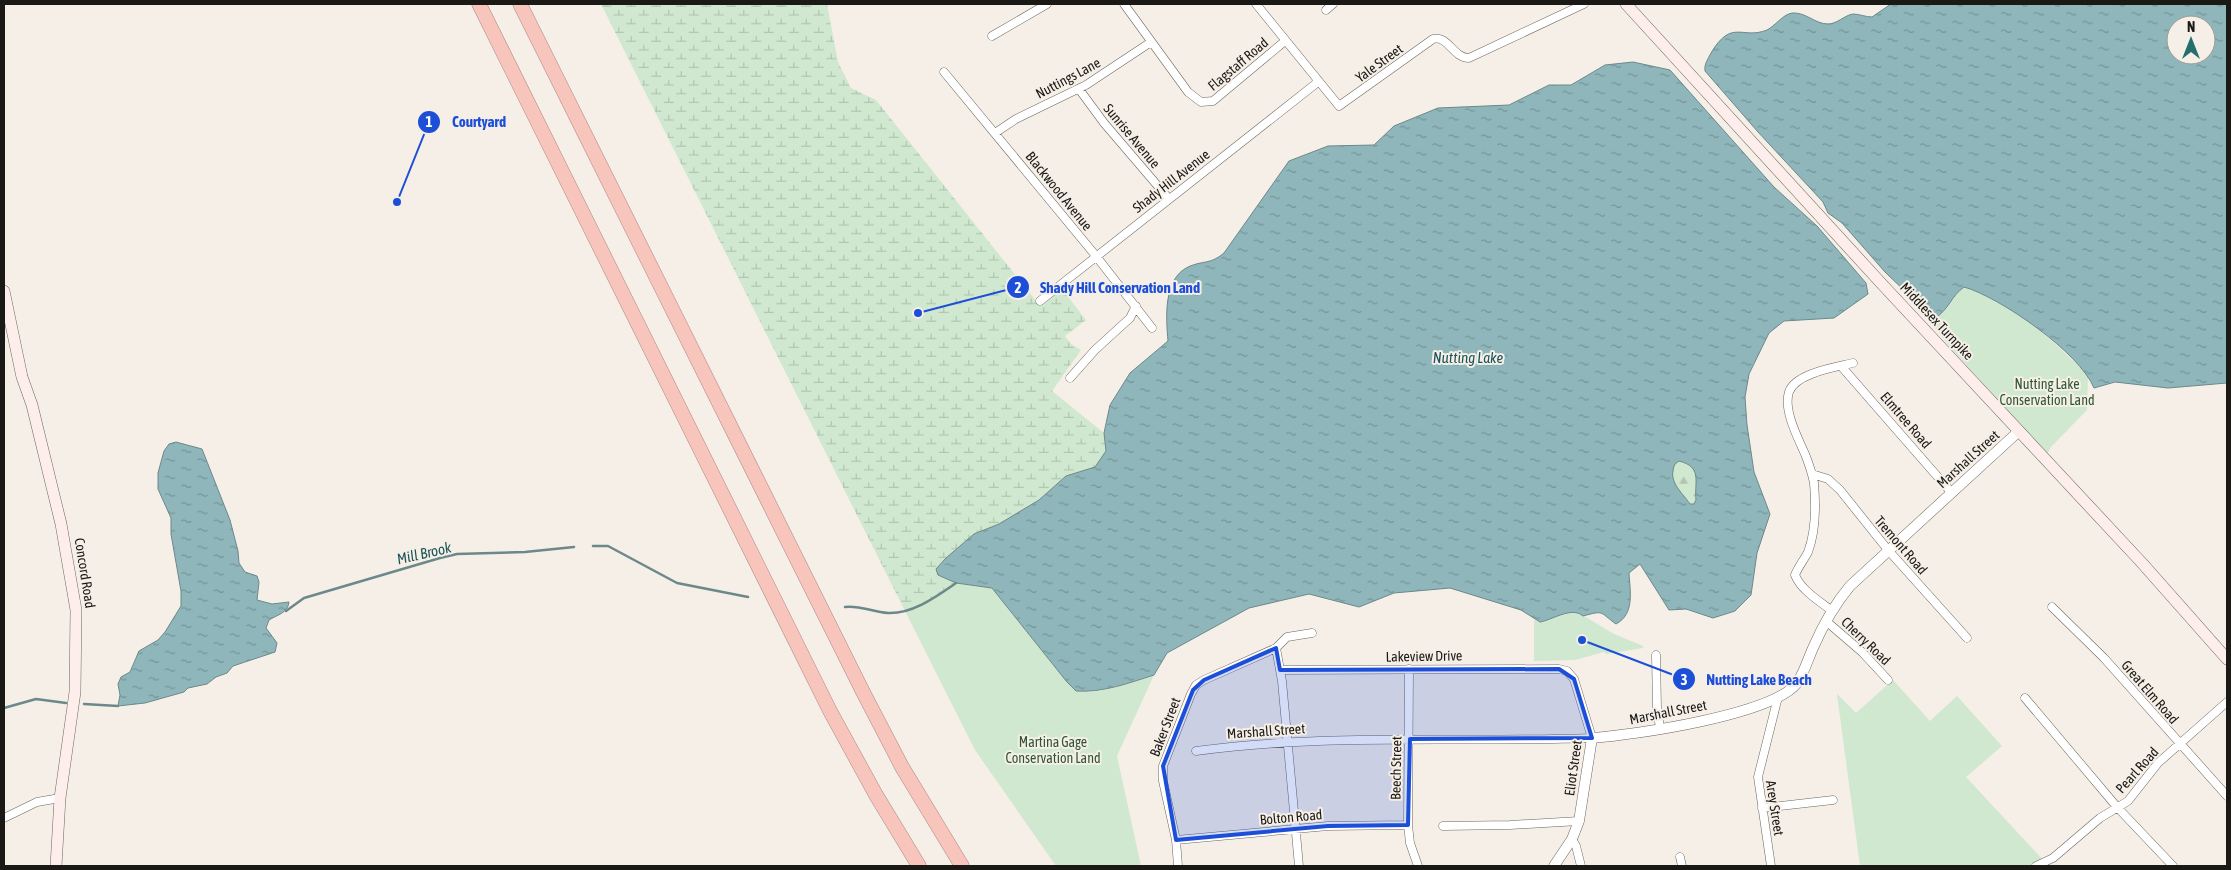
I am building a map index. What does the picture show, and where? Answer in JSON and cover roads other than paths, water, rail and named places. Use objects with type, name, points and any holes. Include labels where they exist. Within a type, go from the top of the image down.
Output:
[{"type":"highway","points":[[479,4],[830,711],[876,795],[919,866]]},
{"type":"highway","points":[[520,4],[858,684],[902,767],[962,866]]},
{"type":"main road","name":"Middlesex Turnpike","points":[[1626,4],[2142,563],[2227,659]]},
{"type":"main road","name":"Concord Road","points":[[4,291],[22,377],[32,405],[61,524],[76,610],[75,692],[60,798],[56,866]]},
{"type":"street","points":[[992,36],[1048,4]]},
{"type":"street","points":[[1124,4],[1151,42]]},
{"type":"street","points":[[1256,4],[1318,82]]},
{"type":"street","points":[[1326,10],[1333,4]]},
{"type":"street","name":"Yale Street","points":[[1318,82],[1339,106],[1433,39],[1440,39],[1460,57],[1469,58],[1584,4]]},
{"type":"street","name":"Flagstaff Road","points":[[1151,42],[1191,96],[1205,103],[1213,101],[1228,90],[1285,41]]},
{"type":"street","name":"Nuttings Lane","points":[[995,133],[1016,119],[1092,82],[1151,42]]},
{"type":"street","name":"Blackwood Avenue","points":[[944,72],[1096,256],[1152,328]]},
{"type":"street","name":"Shady Hill Avenue","points":[[1040,301],[1318,82]]},
{"type":"street","name":"Sunrise Avenue","points":[[1078,88],[1104,123],[1169,199]]},
{"type":"street","points":[[1070,378],[1095,350],[1130,318],[1136,306]]},
{"type":"street","points":[[1832,610],[1814,597],[1798,581],[1796,575],[1812,538],[1815,509],[1812,474],[1790,414],[1788,394],[1794,385],[1814,372],[1853,364]]},
{"type":"street","name":"Elmtree Road","points":[[1841,366],[1951,492]]},
{"type":"street","name":"Marshall Street","points":[[1196,752],[1240,745],[1287,743],[1410,739],[1592,738],[1660,728],[1736,713],[1778,697],[1798,681],[1832,610],[1850,586],[2019,431]]},
{"type":"street","name":"Tremont Road","points":[[1812,474],[1822,476],[1833,483],[1888,550],[1967,638]]},
{"type":"street","name":"Great Elm Road","points":[[2052,607],[2104,658],[2227,796]]},
{"type":"street","name":"Cherry Road","points":[[1826,621],[1862,652],[1888,680]]},
{"type":"street","name":"Baker Street","points":[[1178,866],[1176,840],[1163,781],[1163,766],[1193,690],[1204,680],[1276,648],[1287,637],[1312,633]]},
{"type":"street","points":[[1276,648],[1280,670],[1299,866]]},
{"type":"street","points":[[1656,655],[1657,709],[1660,728]]},
{"type":"street","name":"Lakeview Drive","points":[[1280,670],[1555,668],[1567,672]]},
{"type":"street","name":"Beech Street","points":[[1409,669],[1408,825],[1410,843],[1418,866]]},
{"type":"street","name":"Eliot Street","points":[[1554,866],[1572,839],[1579,821],[1592,738],[1574,679],[1567,672]]},
{"type":"street","name":"Arey Street","points":[[1771,866],[1758,785],[1759,768],[1768,741],[1778,697]]},
{"type":"street","points":[[2025,698],[2117,807],[2173,866]]},
{"type":"street","name":"Pearl Road","points":[[2036,866],[2053,858],[2100,818],[2128,800],[2153,769],[2227,702]]},
{"type":"street","points":[[4,818],[37,802],[60,798]]},
{"type":"street","points":[[1762,808],[1834,800]]},
{"type":"street","points":[[1443,826],[1579,821]]},
{"type":"street","name":"Bolton Road","points":[[1176,840],[1295,828],[1408,825]]},
{"type":"street","points":[[1572,839],[1576,846],[1581,866]]},
{"type":"street","points":[[1680,858],[1682,866]]},
{"type":"water","points":[[1891,4],[2227,4],[2227,383],[2168,388],[2115,382],[2094,388],[2086,374],[2056,343],[1998,302],[1964,287],[1934,319],[1885,272],[1842,223],[1828,213],[1823,202],[1705,71],[1706,64],[1718,42],[1731,33],[1751,33],[1767,30],[1792,13],[1802,14],[1828,24],[1835,23],[1853,14],[1872,17]]},
{"type":"water","name":"Nutting Lake","points":[[1633,62],[1670,70],[1774,187],[1817,226],[1866,283],[1868,294],[1834,318],[1784,321],[1769,333],[1749,374],[1745,397],[1754,472],[1770,514],[1757,553],[1751,595],[1735,611],[1713,618],[1686,609],[1669,610],[1640,564],[1629,573],[1629,608],[1622,620],[1616,624],[1601,613],[1583,616],[1573,612],[1540,622],[1521,610],[1450,588],[1394,593],[1359,607],[1309,594],[1249,608],[1167,653],[1154,675],[1106,689],[1076,691],[992,588],[956,583],[938,575],[936,569],[974,534],[999,524],[1039,500],[1066,476],[1095,467],[1106,451],[1104,433],[1110,405],[1130,373],[1168,341],[1168,300],[1174,280],[1188,267],[1210,261],[1224,253],[1289,161],[1328,146],[1374,145],[1394,126],[1438,108],[1509,105],[1549,85],[1571,85],[1605,65]],"holes":[[[1679,461],[1692,467],[1696,476],[1696,500],[1694,504],[1690,504],[1679,490],[1673,476],[1675,464]]]},
{"type":"water","points":[[176,442],[202,449],[230,520],[239,563],[245,572],[257,576],[259,582],[257,600],[272,604],[289,602],[287,609],[269,620],[266,628],[277,643],[275,652],[233,666],[227,673],[216,677],[207,684],[188,688],[184,692],[145,703],[118,706],[120,695],[118,684],[121,677],[130,672],[139,651],[158,640],[165,632],[181,606],[181,591],[171,534],[171,518],[158,489],[158,473],[164,451],[169,444]]},
{"type":"waterway","name":"Mill Brook","points":[[593,546],[608,546],[677,583],[748,597]]},
{"type":"waterway","name":"Mill Brook","points":[[286,611],[304,598],[457,554],[525,552],[574,547]]},
{"type":"waterway","name":"Mill Brook","points":[[845,607],[897,613],[924,603],[956,583]]},
{"type":"waterway","name":"Mill Brook","points":[[4,708],[36,699],[66,703]]},
{"type":"waterway","name":"Mill Brook","points":[[84,704],[118,706]]},
{"type":"place","name":"Courtyard","points":[[397,202]]},
{"type":"place","name":"Shady Hill Conservation Land","points":[[918,313]]},
{"type":"place","name":"Nutting Lake Beach","points":[[1582,640]]},
{"type":"park label","name":"Nutting Lake Conservation Land","points":[[2047,392]]},
{"type":"park label","name":"Martina Gage Conservation Land","points":[[1053,750]]}]
